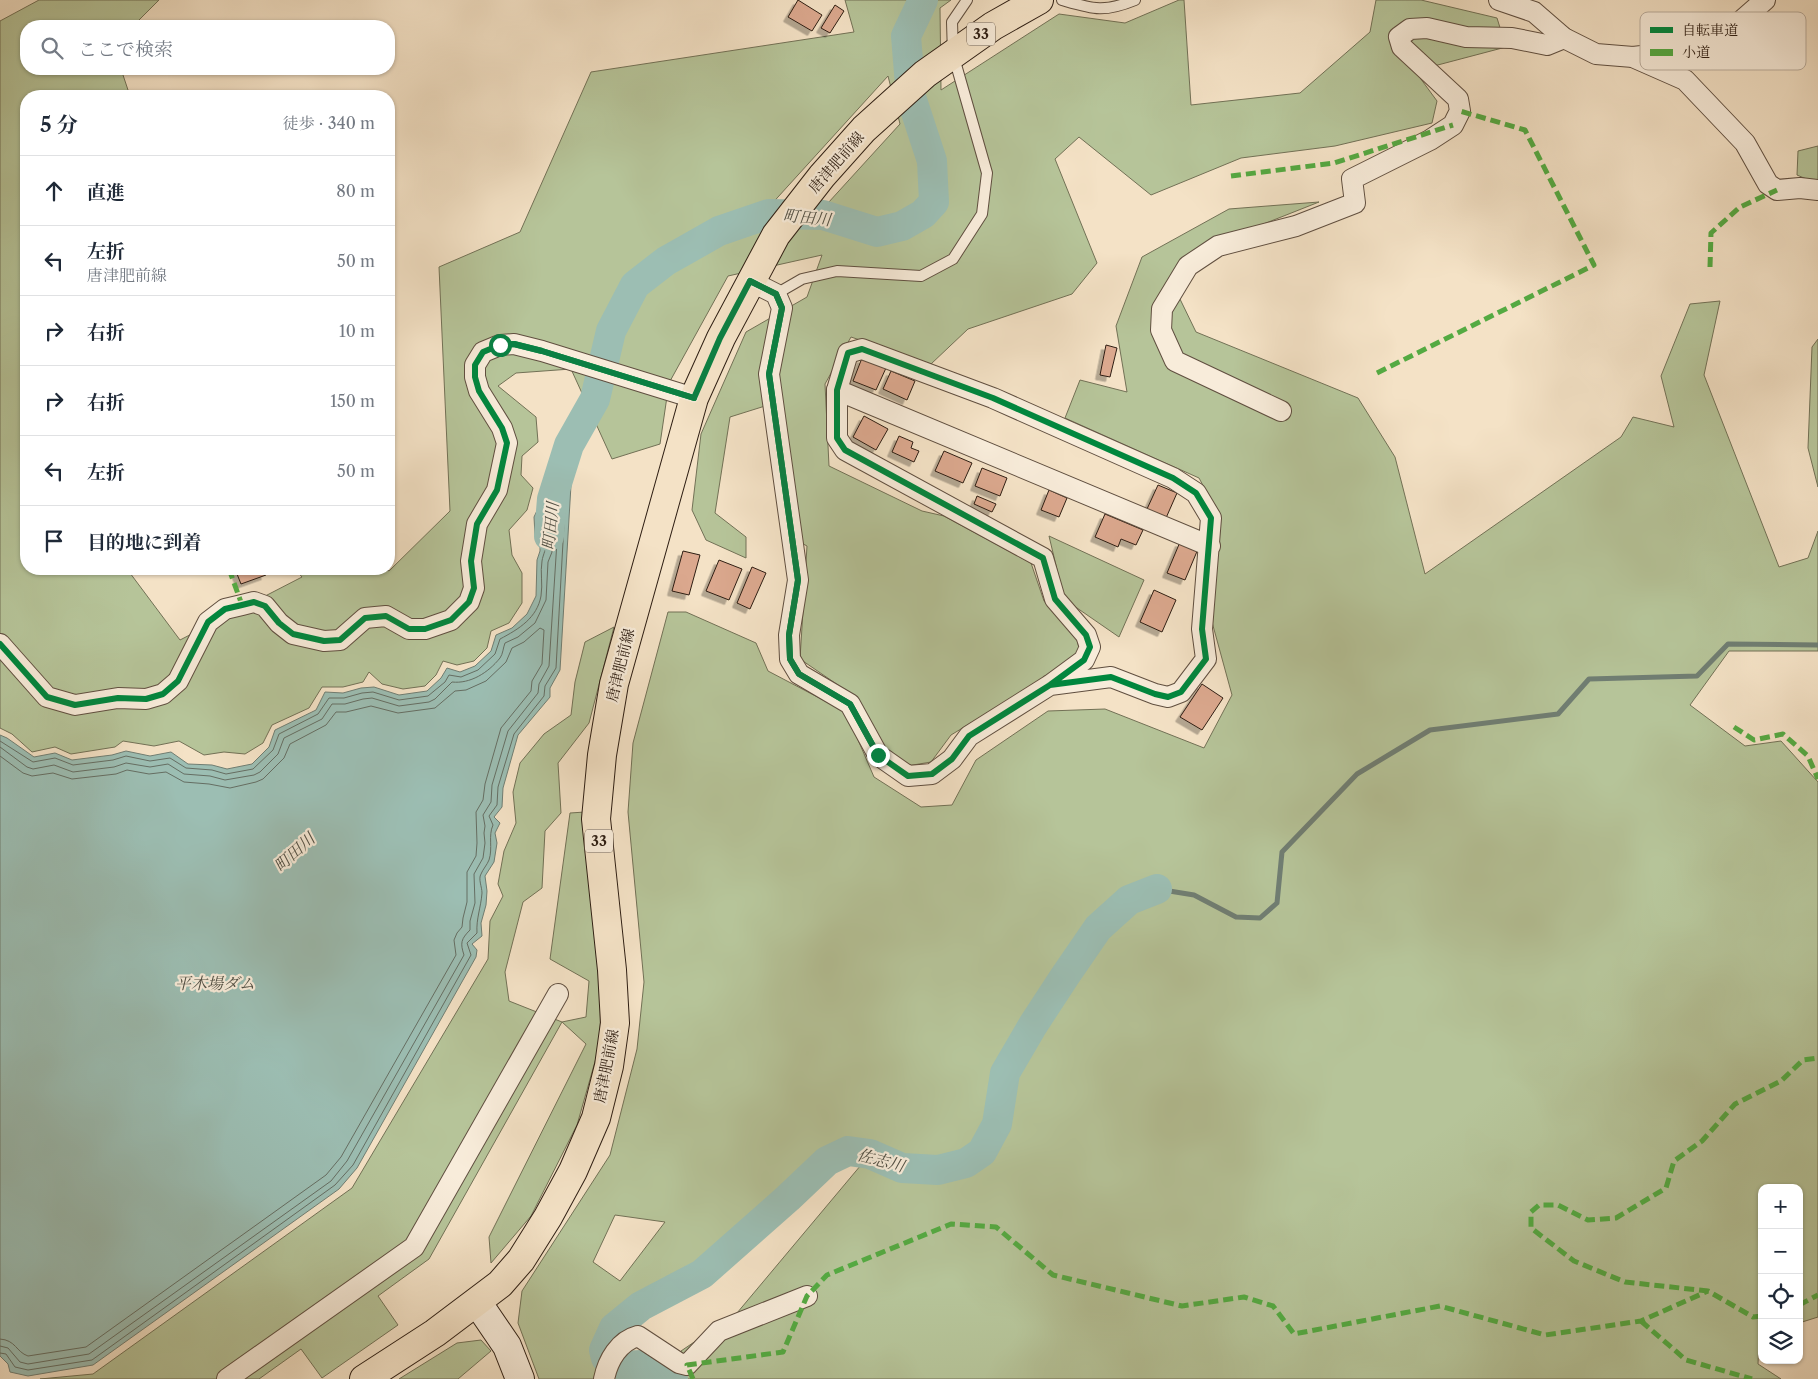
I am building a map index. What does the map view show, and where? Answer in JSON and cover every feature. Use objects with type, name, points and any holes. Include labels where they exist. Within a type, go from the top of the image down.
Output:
[{"type":"main road","name":"唐津肥前線","points":[[364,1379],[435,1333],[500,1284],[521,1260],[548,1217],[573,1171],[596,1118],[609,1066],[615,1023],[596,819],[602,755],[614,684],[682,395],[720,338],[776,235],[822,176],[864,129],[901,95],[953,54],[993,26],[1039,0]]},
{"type":"street","points":[[1499,0],[1534,12],[1564,38],[1596,54],[1640,56]]},
{"type":"street","points":[[1751,12],[1765,0]]},
{"type":"street","points":[[1280,411],[1175,361],[1160,330],[1162,310],[1188,266],[1218,246],[1296,226],[1355,203],[1352,179],[1430,140],[1453,125],[1460,111],[1458,100],[1402,47],[1400,37],[1410,28],[1427,28],[1466,37],[1512,38],[1547,45],[1564,38]]},
{"type":"street","points":[[1633,57],[1640,60]]},
{"type":"street","points":[[1662,70],[1685,80],[1745,143],[1768,184],[1777,190],[1800,188],[1818,190]]},
{"type":"street","points":[[750,281],[776,294],[782,308],[769,374],[798,580],[789,635],[790,659],[799,674],[850,704],[878,755],[908,776],[932,774],[952,759],[969,736],[1050,685],[1084,660],[1090,647],[1086,635],[1055,599],[1043,558],[845,450],[837,438],[837,390],[848,353],[862,348],[993,398],[1173,478],[1196,493],[1212,518],[1202,629],[1206,659],[1181,692],[1168,697],[1111,677],[1050,685]]},
{"type":"street","points":[[0,644],[48,697],[76,705],[118,698],[146,699],[163,694],[178,681],[208,622],[225,609],[254,602],[265,606],[279,623],[293,634],[324,641],[340,640],[365,618],[386,616],[409,629],[426,629],[450,620],[469,602],[474,588],[471,561],[477,524],[498,490],[507,443],[502,428],[479,391],[475,377],[475,365],[483,352],[500,345],[514,344],[682,395]]},
{"type":"street","points":[[837,390],[1210,546]]},
{"type":"street","points":[[226,1379],[414,1247],[558,994]]},
{"type":"street","points":[[605,1375],[616,1350],[630,1338],[638,1336],[679,1363],[687,1365],[719,1331],[807,1296]]},
{"type":"street","points":[[478,1302],[507,1346],[520,1379]]},
{"type":"lane","points":[[776,294],[802,279],[837,271],[921,276],[953,259],[982,214],[986,173],[953,54],[952,22],[968,0]]},
{"type":"lane","points":[[1062,0],[1093,10],[1118,7],[1135,0]]},
{"type":"green space","points":[[39,0],[159,0],[139,20],[20,20],[20,75],[123,75],[128,90],[20,90],[20,575],[131,575],[180,640],[302,577],[300,575],[395,575],[395,565],[450,511],[439,267],[520,232],[591,72],[854,32],[845,0],[951,0],[940,8],[941,90],[1059,14],[1125,23],[1179,0],[1184,0],[1191,105],[1300,93],[1370,32],[1376,0],[1421,0],[1497,18],[1506,47],[1415,71],[1437,101],[1432,123],[1335,146],[1241,158],[1151,195],[1079,137],[1055,159],[1097,263],[1072,294],[968,329],[931,364],[851,337],[825,384],[829,466],[922,511],[944,516],[1031,563],[1044,601],[1077,640],[1081,656],[951,735],[931,762],[901,767],[879,746],[854,696],[800,659],[807,546],[796,540],[781,401],[730,417],[715,513],[746,537],[746,558],[706,540],[692,510],[701,434],[746,332],[807,297],[822,255],[728,276],[669,383],[660,444],[612,459],[571,369],[516,373],[498,386],[536,417],[538,442],[522,456],[521,475],[533,488],[527,510],[509,530],[512,555],[522,573],[522,603],[509,623],[491,631],[487,648],[474,661],[457,665],[443,661],[436,675],[425,686],[403,689],[382,684],[369,672],[363,682],[343,687],[322,687],[309,708],[272,725],[263,743],[245,754],[224,752],[204,755],[179,741],[154,746],[123,741],[115,747],[71,754],[55,747],[32,752],[12,734],[0,728],[0,21]],"holes":[[[888,76],[900,124],[828,203],[768,208]]]},
{"type":"green space","points":[[1818,146],[1818,184],[1797,175],[1798,151]]},
{"type":"green space","points":[[1319,202],[1208,246],[1179,297],[1196,332],[1358,398],[1395,457],[1425,574],[1621,437],[1633,417],[1674,427],[1661,376],[1690,304],[1720,301],[1704,375],[1779,567],[1808,558],[1818,531],[1818,651],[1729,651],[1690,705],[1745,746],[1781,741],[1818,782],[1818,1317],[1803,1322],[1803,1184],[1758,1184],[1758,1364],[1781,1379],[679,1379],[681,1351],[737,1313],[861,1165],[865,1151],[847,1142],[700,1268],[623,1309],[602,1347],[597,1379],[539,1379],[518,1323],[522,1291],[610,1155],[637,1049],[644,982],[628,812],[633,743],[668,612],[686,612],[756,643],[768,671],[846,712],[874,777],[921,807],[952,805],[976,760],[1048,711],[1105,709],[1204,748],[1232,695],[1212,622],[1220,517],[1199,478],[1065,418],[1080,380],[1127,392],[1116,326],[1142,257],[1229,209]],"holes":[[[615,1215],[665,1222],[620,1281],[593,1262]]]},
{"type":"green space","points":[[1818,339],[1818,487],[1808,448],[1812,347]]},
{"type":"green space","points":[[1049,536],[1144,580],[1119,637],[1064,599]]},
{"type":"green space","points":[[614,627],[589,723],[558,763],[561,813],[545,831],[542,888],[523,902],[505,972],[509,1001],[562,1022],[429,1259],[378,1296],[398,1325],[322,1378],[301,1349],[259,1379],[40,1379],[93,1374],[352,1188],[488,959],[490,921],[503,896],[498,884],[504,851],[516,823],[513,792],[520,763],[544,734],[571,715],[575,682],[585,642]]},
{"type":"green space","points":[[585,812],[601,981],[600,1044],[577,1125],[531,1216],[491,1263],[489,1237],[586,1044],[562,1022],[586,1017],[589,981],[550,959],[570,813]]},
{"type":"green space","points":[[481,1340],[491,1351],[458,1379],[399,1379],[457,1343]]},
{"type":"water","name":"平木場ダム","points":[[571,485],[560,670],[550,688],[550,697],[518,735],[503,788],[502,807],[494,817],[500,823],[495,833],[497,843],[494,862],[485,876],[487,891],[486,905],[481,923],[482,936],[472,944],[477,950],[476,957],[357,1168],[339,1189],[93,1365],[28,1376],[10,1372],[8,1364],[0,1356],[0,735],[34,757],[55,753],[72,760],[112,755],[126,751],[150,756],[171,752],[188,764],[212,765],[227,769],[252,764],[269,747],[275,730],[316,710],[325,692],[343,693],[374,687],[399,695],[427,691],[441,678],[447,668],[460,672],[475,666],[491,651],[496,635],[512,628],[527,614],[536,596],[537,560],[540,551],[540,543],[535,535],[534,517],[541,502],[548,494],[565,500]]},
{"type":"building","points":[[798,0],[822,15],[812,31],[788,17]]},
{"type":"building","points":[[835,5],[844,11],[830,33],[821,28]]},
{"type":"building","points":[[1106,345],[1117,348],[1110,377],[1100,375]]},
{"type":"building","points":[[862,358],[886,368],[876,390],[853,381]]},
{"type":"building","points":[[891,371],[915,381],[907,400],[883,389]]},
{"type":"building","points":[[864,416],[888,429],[876,450],[853,437]]},
{"type":"building","points":[[899,436],[913,442],[911,448],[919,451],[914,462],[892,452]]},
{"type":"building","points":[[944,451],[972,463],[963,483],[935,471]]},
{"type":"building","points":[[982,468],[1007,478],[1000,496],[975,486]]},
{"type":"building","points":[[1158,485],[1177,493],[1166,518],[1147,509]]},
{"type":"building","points":[[1049,490],[1067,498],[1059,517],[1041,510]]},
{"type":"building","points":[[977,496],[996,504],[992,512],[974,504]]},
{"type":"building","points":[[1105,514],[1143,530],[1136,545],[1121,539],[1118,547],[1095,537]]},
{"type":"building","points":[[1180,542],[1198,549],[1185,580],[1167,573]]},
{"type":"building","points":[[683,551],[700,555],[689,595],[672,591]]},
{"type":"building","points":[[719,560],[742,569],[729,600],[706,591]]},
{"type":"building","points":[[752,567],[766,573],[750,609],[737,603]]},
{"type":"building","points":[[237,575],[266,575],[241,584]]},
{"type":"building","points":[[1154,590],[1176,600],[1162,632],[1140,622]]},
{"type":"building","points":[[1202,684],[1223,698],[1202,730],[1180,717]]},
{"type":"waterway","name":"町田川","points":[[549,536],[552,499],[569,445],[595,399],[611,331],[635,285],[666,261],[719,231],[769,214],[823,215],[877,232],[902,226],[923,214],[934,202],[932,161],[911,97],[906,36],[923,0]]},
{"type":"waterway","points":[[1157,889],[1194,895],[1236,917],[1260,918],[1277,903],[1282,852],[1357,774],[1430,730],[1558,714],[1589,679],[1697,676],[1728,644],[1818,645]]},
{"type":"waterway","name":"佐志川","points":[[673,1379],[671,1376],[643,1365],[616,1366],[606,1358],[604,1350],[614,1328],[641,1306],[702,1274],[827,1161],[848,1151],[870,1154],[902,1168],[938,1170],[966,1163],[982,1152],[997,1124],[1005,1073],[1065,976],[1098,928],[1129,900],[1157,889]]},
{"type":"marked path","points":[[1377,373],[1594,265],[1525,130],[1460,111]]},
{"type":"marked path","points":[[1231,176],[1334,163],[1453,125]]},
{"type":"marked path","points":[[1710,267],[1711,233],[1740,207],[1777,190]]},
{"type":"marked path","points":[[231,575],[242,605]]},
{"type":"marked path","points":[[1734,727],[1754,740],[1783,734],[1808,756],[1818,779]]},
{"type":"marked path","points":[[1758,1316],[1753,1317],[1708,1291],[1625,1282],[1574,1261],[1531,1228],[1531,1212],[1539,1205],[1558,1205],[1588,1220],[1616,1218],[1666,1188],[1674,1161],[1702,1141],[1735,1104],[1781,1081],[1803,1060],[1818,1058]]},
{"type":"marked path","points":[[693,1379],[687,1365],[783,1352],[807,1296],[827,1275],[951,1224],[996,1227],[1053,1275],[1182,1306],[1244,1297],[1273,1306],[1294,1334],[1440,1306],[1545,1335],[1641,1321],[1708,1291]]},
{"type":"marked path","points":[[1803,1303],[1818,1295]]},
{"type":"marked path","points":[[1641,1321],[1686,1360],[1752,1379]]},
{"type":"cycle path","points":[[750,281],[776,294],[782,308],[769,374],[798,580],[789,635],[790,659],[799,674],[850,704],[878,755],[908,776],[932,774],[952,759],[969,736],[1050,685],[1084,660],[1090,647],[1086,635],[1055,599],[1043,558],[845,450],[837,438],[837,390],[848,353],[862,349],[993,398],[1173,478],[1196,493],[1211,518],[1202,629],[1206,659],[1181,692],[1168,697],[1111,677],[1050,685]]},
{"type":"cycle path","points":[[0,644],[47,697],[75,705],[118,698],[146,699],[163,694],[178,681],[208,622],[225,609],[254,602],[265,606],[279,623],[293,634],[324,641],[340,640],[365,618],[386,616],[409,629],[425,629],[451,620],[469,602],[474,588],[471,561],[477,524],[497,490],[507,443],[502,428],[479,391],[475,377],[475,365],[483,352],[500,345],[514,344],[694,398]]},
{"type":"route","points":[[500,345],[514,344],[542,351],[669,392],[694,398],[720,338],[750,281],[776,294],[782,308],[769,374],[798,580],[789,635],[790,659],[799,674],[850,704],[878,755]]}]
